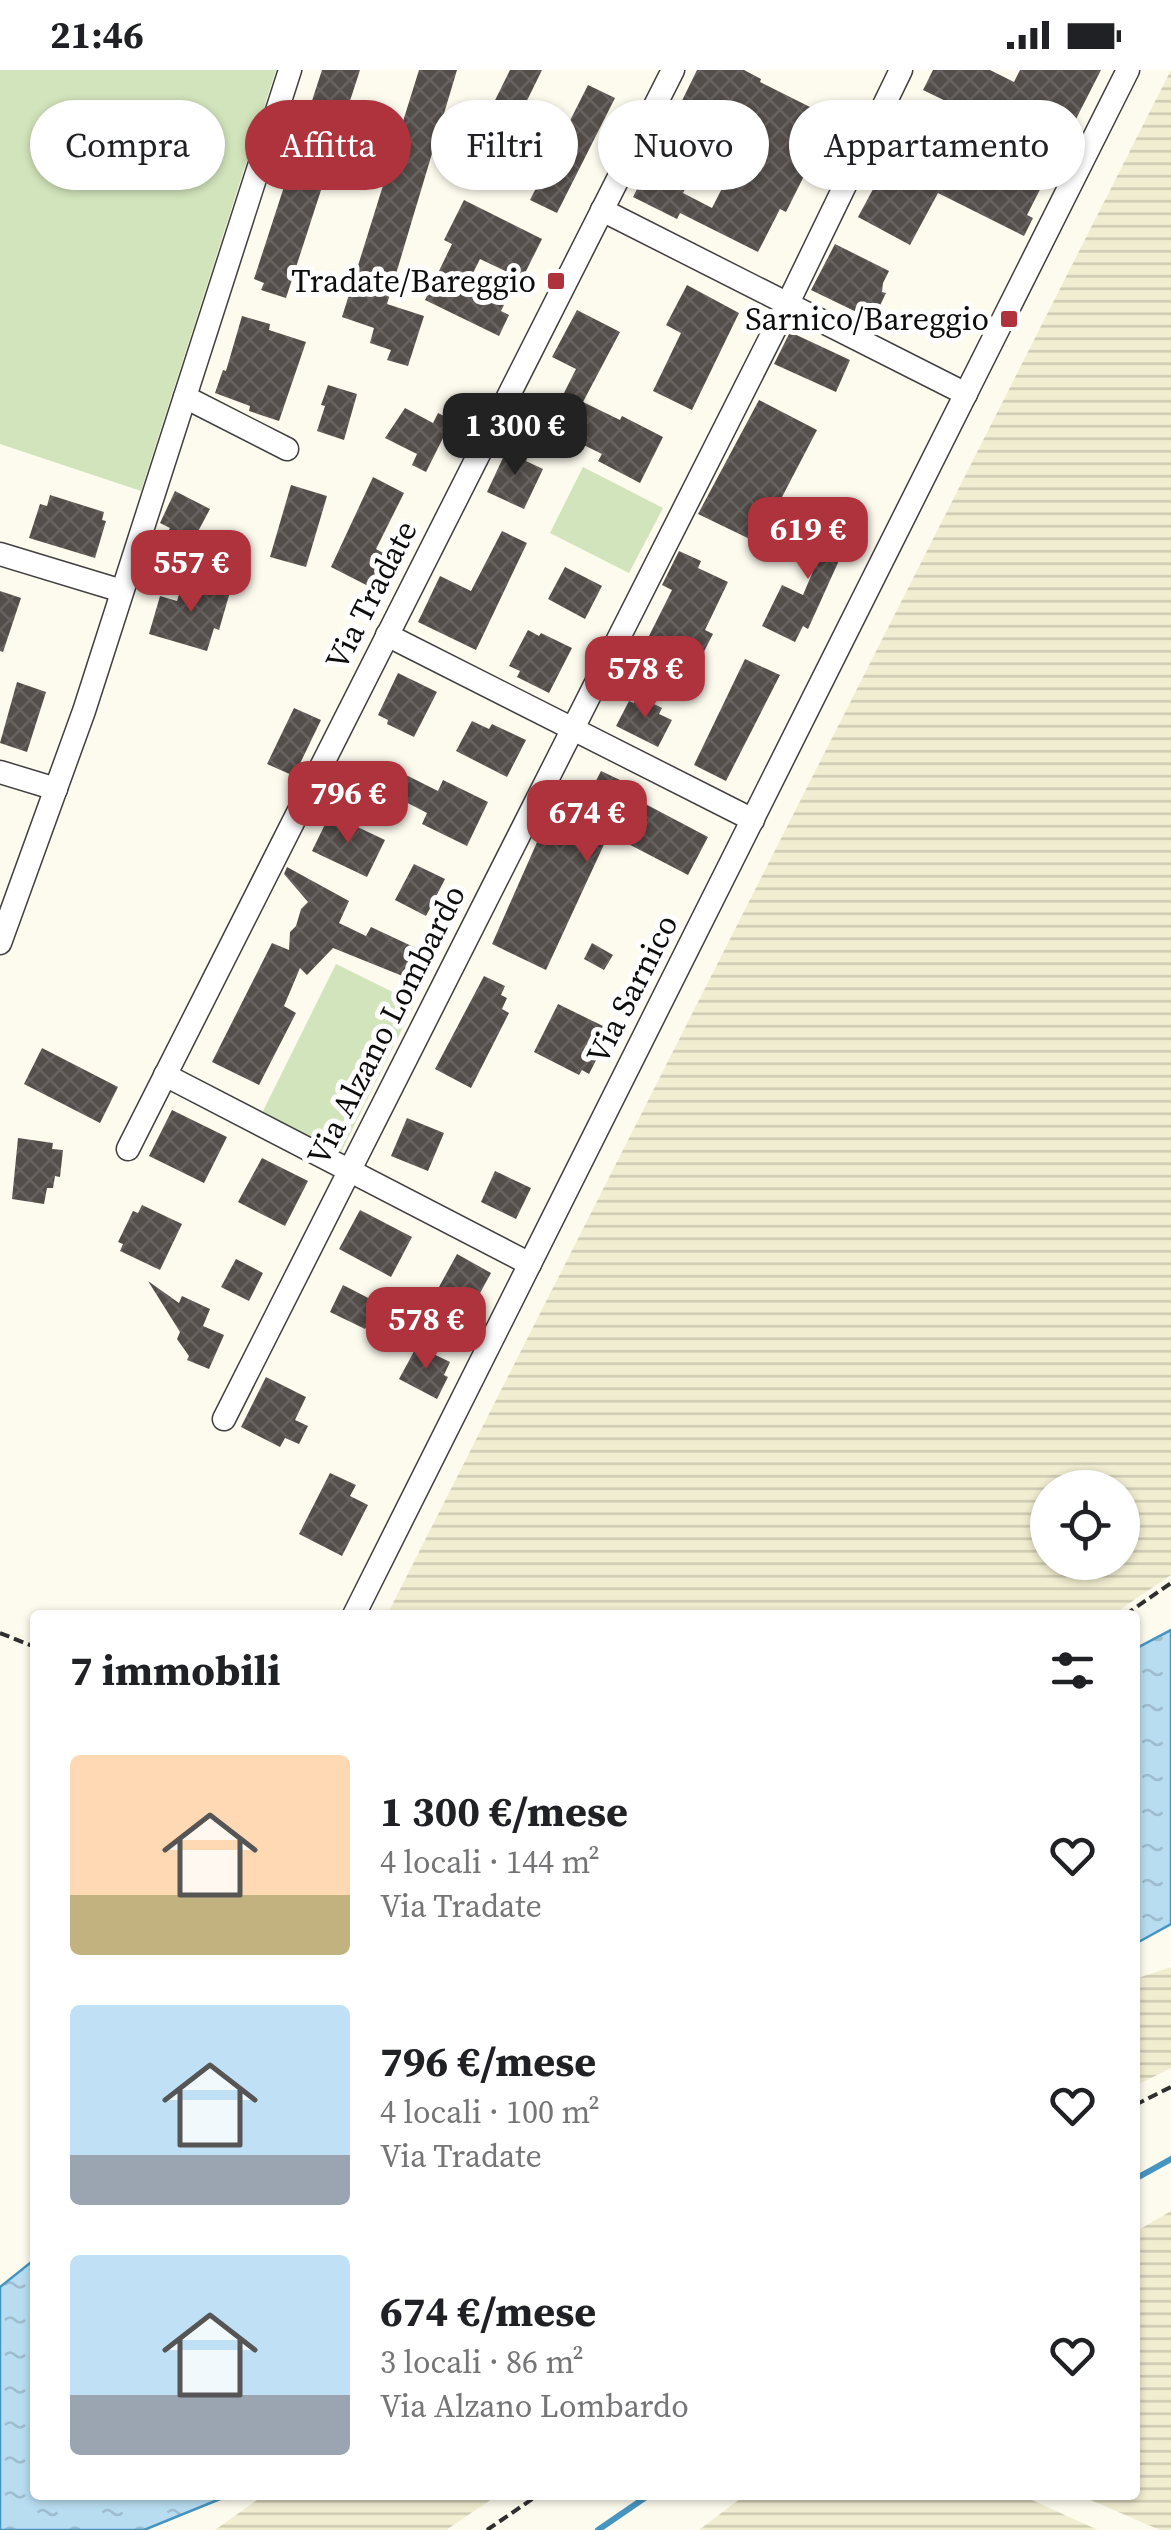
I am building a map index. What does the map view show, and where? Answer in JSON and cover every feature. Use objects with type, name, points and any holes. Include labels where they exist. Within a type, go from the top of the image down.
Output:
[{"type":"street","points":[[0,943],[122,591],[290,70]]},
{"type":"street","name":"Via Tradate","points":[[128,1149],[672,70]]},
{"type":"street","name":"Via Alzano Lombardo","points":[[224,1419],[788,303],[901,70]]},
{"type":"street","name":"Via Sarnico","points":[[357,1610],[1128,70]]},
{"type":"street","points":[[602,210],[966,394]]},
{"type":"street","points":[[185,396],[287,449]]},
{"type":"street","points":[[0,554],[122,591]]},
{"type":"street","points":[[387,635],[574,726],[753,820]]},
{"type":"street","points":[[0,772],[56,789]]},
{"type":"street","points":[[165,1075],[530,1264]]},
{"type":"path","points":[[1131,1610],[1171,1582]]},
{"type":"path","points":[[0,1633],[30,1644]]},
{"type":"path","points":[[1140,2102],[1171,2087]]},
{"type":"path","points":[[487,2530],[531,2500]]},
{"type":"shaded area","points":[[1171,70],[1171,1575],[1119,1610],[390,1610]]},
{"type":"shaded area","points":[[1171,1967],[1171,2068],[1140,2084],[1140,1977]]},
{"type":"shaded area","points":[[1171,2211],[1171,2530],[1160,2530],[1091,2500],[1140,2500],[1140,2229]]},
{"type":"shaded area","points":[[257,2500],[491,2500],[446,2530],[215,2530]]},
{"type":"shaded area","points":[[738,2500],[1032,2500],[1098,2530],[699,2530]]},
{"type":"green space","points":[[0,70],[276,70],[266,100],[245,100],[245,167],[141,491],[0,444]]},
{"type":"green space","points":[[583,467],[663,508],[629,573],[550,533]]},
{"type":"green space","points":[[336,964],[415,1003],[341,1152],[262,1113]]},
{"type":"water","points":[[1171,1630],[1171,1924],[1140,1941],[1140,1646]]},
{"type":"water","points":[[30,2263],[30,2500],[218,2500],[144,2530],[0,2530],[0,2287]]},
{"type":"building","points":[[322,70],[360,70],[350,100],[312,100]]},
{"type":"building","points":[[419,70],[457,70],[448,100],[431,100],[431,157],[387,304],[424,316],[408,366],[387,360],[391,350],[370,343],[374,328],[342,317],[382,190],[411,190],[410,100]]},
{"type":"building","points":[[510,70],[542,70],[527,100],[495,100]]},
{"type":"building","points":[[697,70],[744,70],[796,100],[789,100],[789,190],[797,190],[786,212],[780,209],[758,252],[680,213],[677,219],[633,197],[637,190],[684,190],[683,193],[712,208],[721,190],[769,190],[769,100],[682,100]]},
{"type":"building","points":[[933,70],[990,70],[1014,82],[1020,70],[1101,70],[1085,101],[944,100],[923,90]]},
{"type":"building","points":[[588,85],[615,98],[598,100],[598,132],[578,171],[578,105]]},
{"type":"building","points":[[283,190],[321,190],[286,298],[261,290],[264,283],[254,279]]},
{"type":"building","points":[[535,190],[569,190],[557,213],[530,200]]},
{"type":"building","points":[[873,190],[1040,190],[1027,215],[1033,218],[1024,236],[938,193],[910,245],[858,217]]},
{"type":"building","points":[[464,200],[542,239],[522,279],[480,259],[466,287],[504,305],[501,311],[509,315],[499,336],[425,300],[452,244],[444,240]]},
{"type":"building","points":[[835,244],[889,271],[883,283],[882,292],[886,293],[873,320],[811,290]]},
{"type":"building","points":[[687,285],[739,313],[692,410],[653,391],[681,333],[666,325]]},
{"type":"building","points":[[577,310],[620,332],[583,402],[663,437],[640,483],[598,461],[602,454],[547,427],[576,369],[552,357]]},
{"type":"building","points":[[242,316],[270,324],[269,330],[306,342],[279,421],[215,393],[223,370],[226,371]]},
{"type":"building","points":[[790,332],[850,360],[836,392],[774,364]]},
{"type":"building","points":[[328,385],[357,394],[344,440],[317,431]]},
{"type":"building","points":[[759,400],[817,430],[758,543],[698,514]]},
{"type":"building","points":[[405,408],[433,423],[438,413],[452,420],[426,472],[412,465],[417,454],[385,438]]},
{"type":"building","points":[[509,445],[529,454],[526,461],[543,469],[524,509],[487,492]]},
{"type":"building","points":[[373,477],[404,493],[376,549],[389,556],[372,588],[331,567]]},
{"type":"building","points":[[291,485],[327,496],[306,567],[270,557]]},
{"type":"building","points":[[175,491],[210,509],[186,554],[162,542],[170,528],[160,523]]},
{"type":"building","points":[[50,495],[104,512],[102,520],[106,521],[95,558],[29,538],[40,504],[47,506]]},
{"type":"building","points":[[815,519],[851,534],[808,629],[803,626],[795,642],[762,626],[782,585],[803,595],[816,564],[799,557]]},
{"type":"building","points":[[502,531],[527,543],[476,650],[418,622],[440,576],[471,591]]},
{"type":"building","points":[[679,551],[701,561],[698,568],[728,582],[705,630],[713,634],[692,675],[642,650],[672,590],[662,585]]},
{"type":"building","points":[[565,567],[602,586],[585,619],[548,599]]},
{"type":"building","points":[[184,579],[230,592],[219,630],[214,628],[207,651],[149,634],[160,596],[177,601]]},
{"type":"building","points":[[0,591],[21,598],[3,652],[0,651]]},
{"type":"building","points":[[528,630],[572,648],[549,693],[517,677],[520,671],[509,666]]},
{"type":"building","points":[[745,659],[780,675],[726,781],[694,765]]},
{"type":"building","points":[[398,673],[437,692],[414,737],[378,715]]},
{"type":"building","points":[[17,682],[46,692],[27,752],[0,743]]},
{"type":"building","points":[[638,696],[662,708],[659,714],[672,720],[658,747],[616,726],[629,701],[634,703]]},
{"type":"building","points":[[294,708],[321,720],[294,776],[267,764]]},
{"type":"building","points":[[472,721],[489,729],[492,724],[526,740],[507,777],[456,751]]},
{"type":"building","points":[[388,766],[438,791],[443,780],[488,802],[467,846],[422,824],[427,813],[377,787]]},
{"type":"building","points":[[601,771],[639,789],[634,798],[708,837],[688,875],[615,837],[613,841],[607,838],[546,970],[492,944],[542,831],[565,842]]},
{"type":"building","points":[[330,814],[385,840],[367,877],[312,851]]},
{"type":"building","points":[[414,864],[445,879],[426,916],[395,900]]},
{"type":"building","points":[[287,867],[349,901],[339,923],[366,936],[371,927],[418,949],[405,977],[333,948],[307,975],[300,968],[284,1006],[296,1013],[259,1085],[212,1062],[272,943],[289,950],[290,932],[308,902],[284,874]]},
{"type":"building","points":[[592,943],[613,955],[604,970],[584,959]]},
{"type":"building","points":[[484,976],[505,986],[501,995],[507,998],[502,1009],[509,1013],[471,1088],[435,1069]]},
{"type":"building","points":[[558,1004],[603,1026],[601,1031],[609,1035],[589,1074],[582,1070],[579,1075],[534,1052]]},
{"type":"building","points":[[42,1048],[118,1087],[100,1123],[24,1084]]},
{"type":"building","points":[[172,1110],[227,1137],[204,1183],[149,1156]]},
{"type":"building","points":[[407,1118],[444,1133],[428,1171],[391,1156]]},
{"type":"building","points":[[18,1138],[53,1143],[52,1149],[63,1150],[60,1177],[55,1176],[53,1188],[47,1188],[44,1204],[12,1199]]},
{"type":"building","points":[[262,1158],[308,1181],[285,1226],[238,1202]]},
{"type":"building","points":[[495,1171],[531,1188],[516,1219],[481,1202]]},
{"type":"building","points":[[142,1205],[182,1224],[160,1270],[120,1251],[123,1244],[118,1242],[133,1211],[138,1213]]},
{"type":"building","points":[[360,1210],[412,1237],[391,1277],[339,1249]]},
{"type":"building","points":[[457,1254],[491,1273],[473,1306],[439,1287]]},
{"type":"building","points":[[236,1259],[263,1273],[249,1301],[221,1287]]},
{"type":"building","points":[[148,1281],[179,1303],[182,1296],[210,1309],[203,1326],[224,1335],[209,1369],[187,1360],[189,1356],[177,1339],[180,1332]]},
{"type":"building","points":[[343,1285],[386,1307],[375,1329],[367,1325],[365,1329],[330,1312]]},
{"type":"building","points":[[417,1346],[450,1362],[444,1375],[448,1377],[437,1399],[399,1379]]},
{"type":"building","points":[[266,1377],[306,1397],[295,1420],[308,1426],[299,1444],[285,1438],[280,1447],[241,1427]]},
{"type":"building","points":[[330,1473],[356,1485],[350,1496],[368,1505],[342,1556],[299,1534]]},
{"type":"waterway","points":[[1140,2176],[1171,2159]]},
{"type":"waterway","points":[[598,2530],[642,2500]]},
{"type":"place","name":"Tradate/Bareggio","points":[[556,281]]},
{"type":"place","name":"Sarnico/Bareggio","points":[[1009,319]]}]
